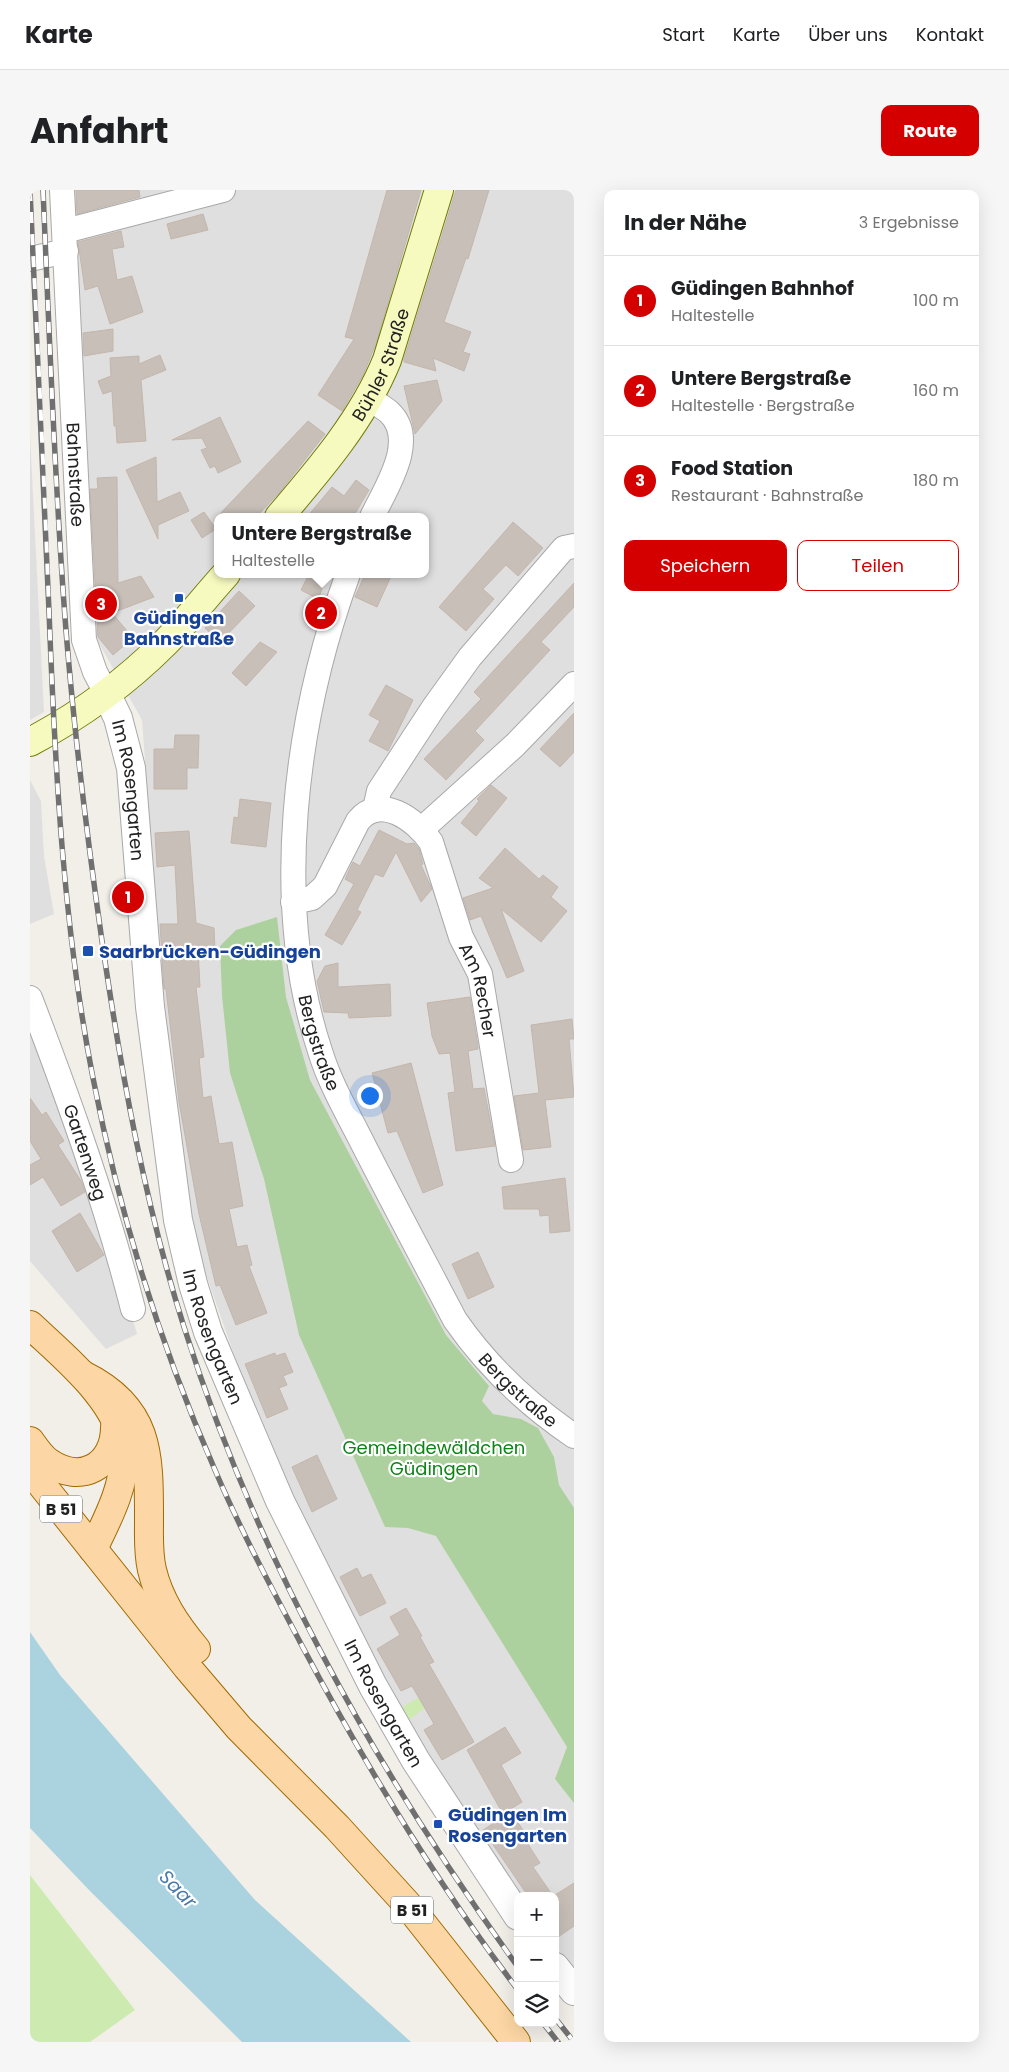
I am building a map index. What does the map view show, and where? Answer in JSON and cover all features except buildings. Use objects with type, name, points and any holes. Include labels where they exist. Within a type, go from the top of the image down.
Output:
[{"type":"main road","name":"Bühler Straße","points":[[282,513],[307,485],[369,400],[387,360],[439,190]]},
{"type":"main road","points":[[30,742],[74,716],[106,693],[165,643],[222,578]]},
{"type":"main road","points":[[30,1325],[84,1375],[108,1405],[122,1440],[123,1466],[114,1502],[93,1549]]},
{"type":"main road","points":[[84,1375],[105,1386],[116,1395],[140,1430],[146,1447],[149,1468],[149,1550],[152,1570],[162,1601],[181,1631],[249,1714],[297,1787]]},
{"type":"main road","points":[[30,1441],[46,1461],[62,1470],[78,1472],[95,1468],[104,1461],[111,1450],[115,1438],[115,1423]]},
{"type":"main road","name":"B 51","points":[[30,1470],[216,1701],[407,1904],[516,2042]]},
{"type":"street","name":"Bahnstraße","points":[[62,190],[84,640],[95,672],[106,693]]},
{"type":"street","points":[[30,259],[65,241],[223,190]]},
{"type":"street","points":[[369,400],[390,413],[396,421],[401,443],[399,455],[374,513]]},
{"type":"street","points":[[375,809],[379,791],[434,707],[470,657],[564,548],[574,546]]},
{"type":"street","name":"Bergstraße","points":[[347,578],[328,632],[311,708],[294,832],[293,902],[295,933],[305,994],[320,1053],[346,1111],[455,1320],[472,1345],[522,1395],[574,1436]]},
{"type":"street","points":[[293,902],[305,901],[318,894],[325,886],[358,821],[364,813],[375,809],[386,809],[422,829],[515,745],[574,684]]},
{"type":"street","name":"Im Rosengarten","points":[[106,693],[118,718],[131,768],[150,1007],[177,1211],[185,1253],[208,1332],[280,1501],[373,1686],[416,1761],[514,1910]]},
{"type":"street","name":"Am Recher","points":[[422,829],[431,842],[461,937],[480,974],[511,1160]]},
{"type":"street","name":"Gartenweg","points":[[30,998],[90,1163],[118,1251],[133,1309]]},
{"type":"street","points":[[559,1972],[574,1991]]},
{"type":"shaded area","points":[[68,190],[574,190],[574,1971],[559,1950],[559,1892],[517,1892],[391,1699],[315,1544],[239,1369],[201,1260],[191,1214],[169,1078],[142,720],[91,629]]},
{"type":"shaded area","points":[[30,435],[44,712],[30,720]]},
{"type":"shaded area","points":[[30,780],[41,801],[44,856],[54,914],[30,924]]},
{"type":"shaded area","points":[[30,1011],[99,1204],[137,1334],[106,1349],[30,1261]]},
{"type":"green space","name":"Gemeindewäldchen Güdingen","points":[[277,917],[286,997],[310,1080],[446,1335],[489,1386],[482,1401],[493,1414],[521,1419],[538,1428],[554,1457],[559,1485],[574,1508],[574,1803],[555,1779],[567,1747],[436,1536],[408,1528],[385,1527],[299,1335],[264,1179],[230,1073],[222,996],[220,946],[236,930]]},
{"type":"green space","points":[[425,1694],[430,1704],[409,1720],[402,1707]]},
{"type":"green space","points":[[30,1875],[135,2010],[90,2042],[30,2042]]},
{"type":"water","name":"Saar","points":[[30,1632],[60,1675],[255,1900],[411,2042],[242,2042],[89,1890],[30,1828]]},
{"type":"railway","points":[[30,190],[54,728],[62,846],[67,904],[83,1020],[103,1128],[115,1178],[143,1277],[176,1375],[235,1514],[300,1642],[375,1777],[429,1864],[487,1949],[514,1985]]},
{"type":"railway","points":[[43,190],[57,500],[75,730],[109,990],[135,1136],[157,1232],[184,1327],[213,1413],[247,1497],[284,1579],[325,1660],[369,1739],[416,1817],[514,1961]]},
{"type":"railway","points":[[559,2023],[574,2042]]},
{"type":"railway","points":[[546,2027],[558,2042]]},
{"type":"place","name":"Güdingen Bahnstraße","points":[[179,598]]},
{"type":"place","name":"Food Station","points":[[101,604]]},
{"type":"place","name":"Untere Bergstraße","points":[[321,613]]},
{"type":"place","name":"Güdingen Bahnhof","points":[[128,897]]},
{"type":"place","name":"Saarbrücken-Güdingen","points":[[88,951]]},
{"type":"place","name":"Güdingen Im Rosengarten","points":[[438,1824]]}]
